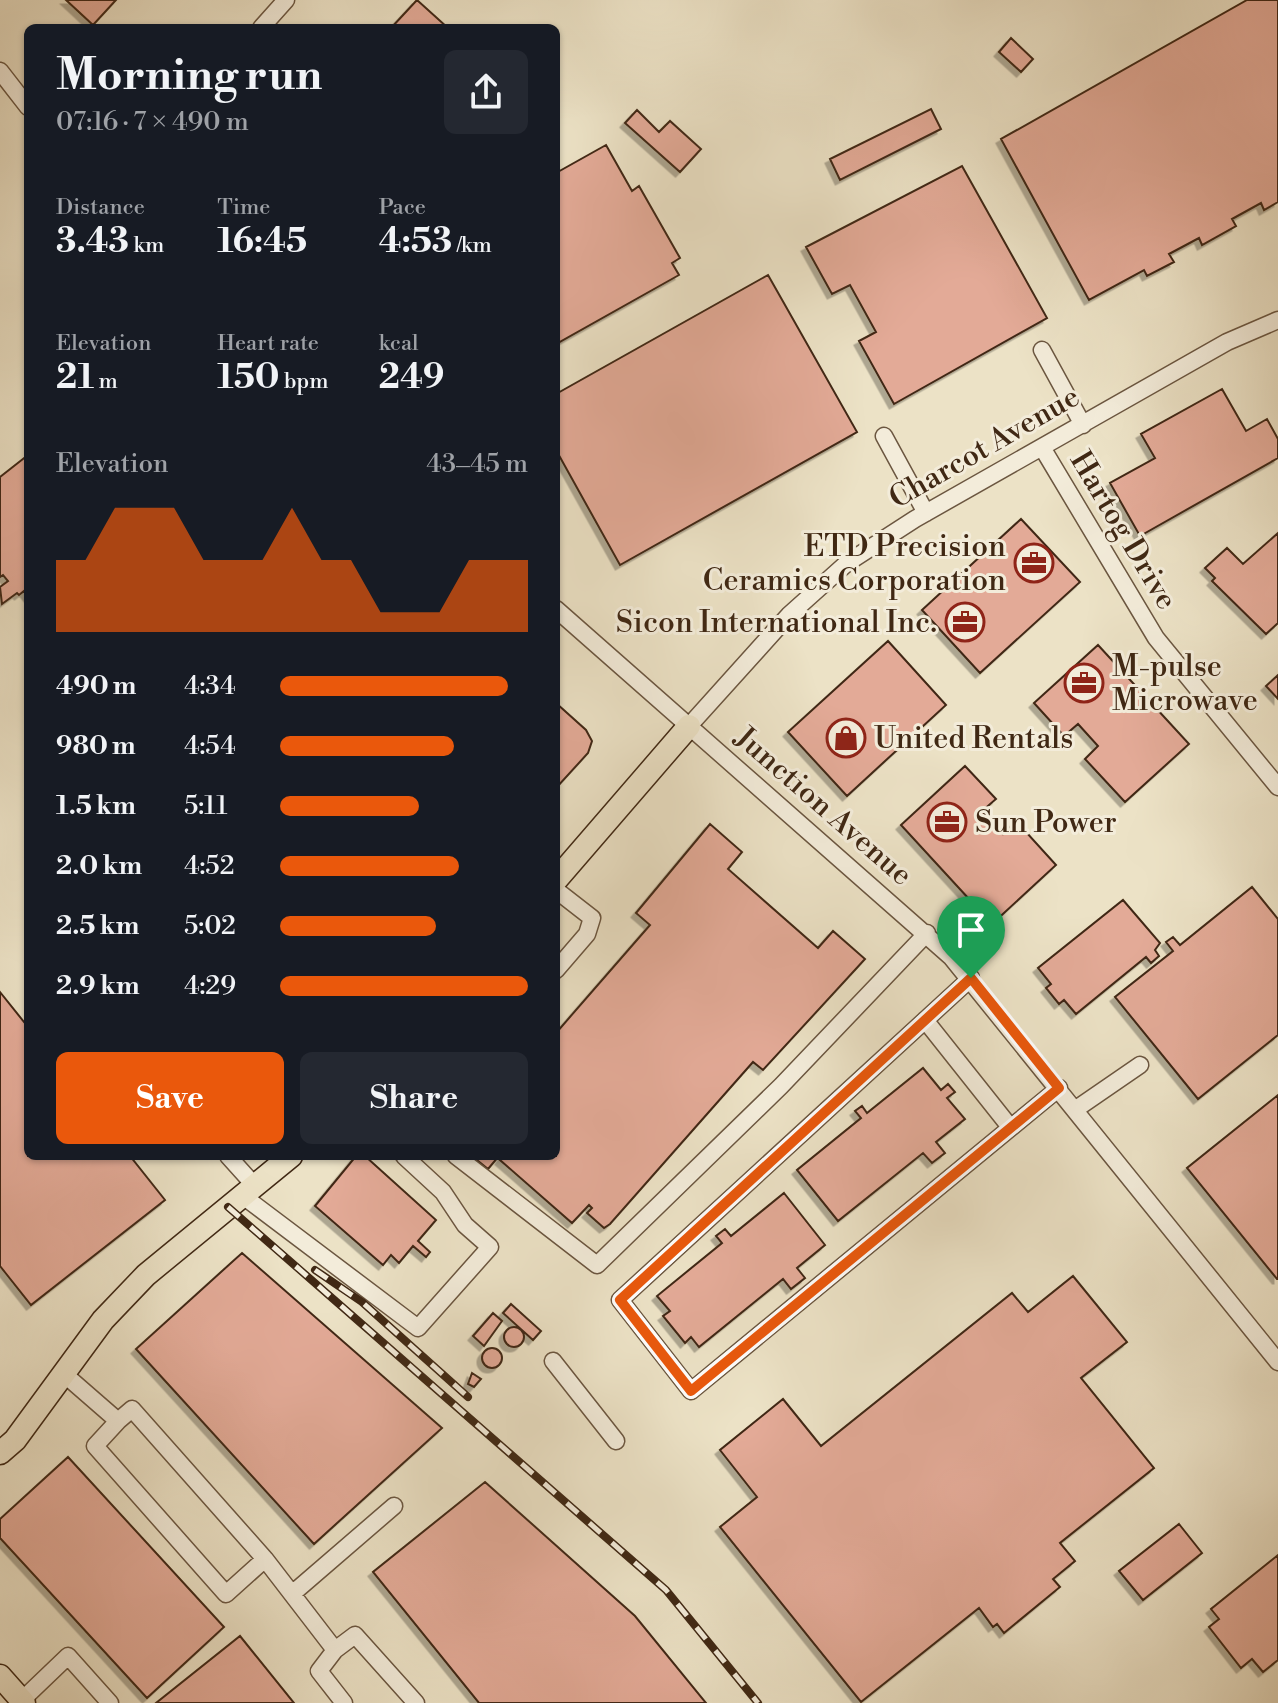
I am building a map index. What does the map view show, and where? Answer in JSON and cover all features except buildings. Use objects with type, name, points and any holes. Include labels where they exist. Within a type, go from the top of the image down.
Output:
[{"type":"main road","name":"Charcot Avenue","points":[[560,875],[689,726]]},
{"type":"main road","points":[[0,1453],[15,1440],[103,1320],[146,1275],[286,1160]]},
{"type":"main road","points":[[0,1676],[23,1702]]},
{"type":"street","points":[[265,24],[286,0]]},
{"type":"street","points":[[0,71],[24,102]]},
{"type":"street","name":"Charcot Avenue","points":[[689,726],[789,615],[847,563],[926,513],[1227,342],[1278,320]]},
{"type":"street","points":[[1042,350],[1083,425]]},
{"type":"street","points":[[884,436],[926,513]]},
{"type":"street","name":"Hartog Drive","points":[[1043,449],[1156,638],[1213,712],[1278,787]]},
{"type":"street","name":"Junction Avenue","points":[[560,613],[927,933],[971,978],[1278,1362]]},
{"type":"street","points":[[560,893],[592,918],[587,934],[560,965]]},
{"type":"street","points":[[461,1160],[597,1265],[781,1086],[927,933]]},
{"type":"street","points":[[971,978],[620,1300],[691,1391],[998,1142],[1010,1127],[1059,1088]]},
{"type":"street","points":[[925,1020],[1010,1127]]},
{"type":"street","points":[[1076,1109],[1140,1065]]},
{"type":"street","points":[[230,1160],[249,1191],[418,1328],[490,1247],[465,1225],[443,1192],[408,1160]]},
{"type":"street","points":[[553,1361],[616,1441]]},
{"type":"street","points":[[64,1374],[118,1421]]},
{"type":"street","points":[[265,1559],[226,1594],[95,1446],[132,1409],[265,1559],[335,1650]]},
{"type":"street","points":[[292,1594],[394,1506]]},
{"type":"street","points":[[344,1703],[319,1671],[335,1650],[355,1635],[411,1697],[392,1703]]},
{"type":"street","points":[[23,1702],[68,1656],[110,1703]]},
{"type":"railway","points":[[228,1207],[666,1590],[758,1703]]},
{"type":"railway","points":[[315,1270],[362,1302],[468,1397]]},
{"type":"place","name":"ETD Precision Ceramics Corporation","points":[[1034,563]]},
{"type":"place","name":"Sicon International Inc.","points":[[965,622]]},
{"type":"place","name":"M-pulse Microwave","points":[[1084,683]]},
{"type":"place","name":"United Rentals","points":[[846,738]]},
{"type":"place","name":"Sun Power","points":[[947,822]]},
{"type":"route","points":[[971,978],[1059,1088],[1010,1127],[998,1142],[691,1391],[620,1300],[971,978]]}]
